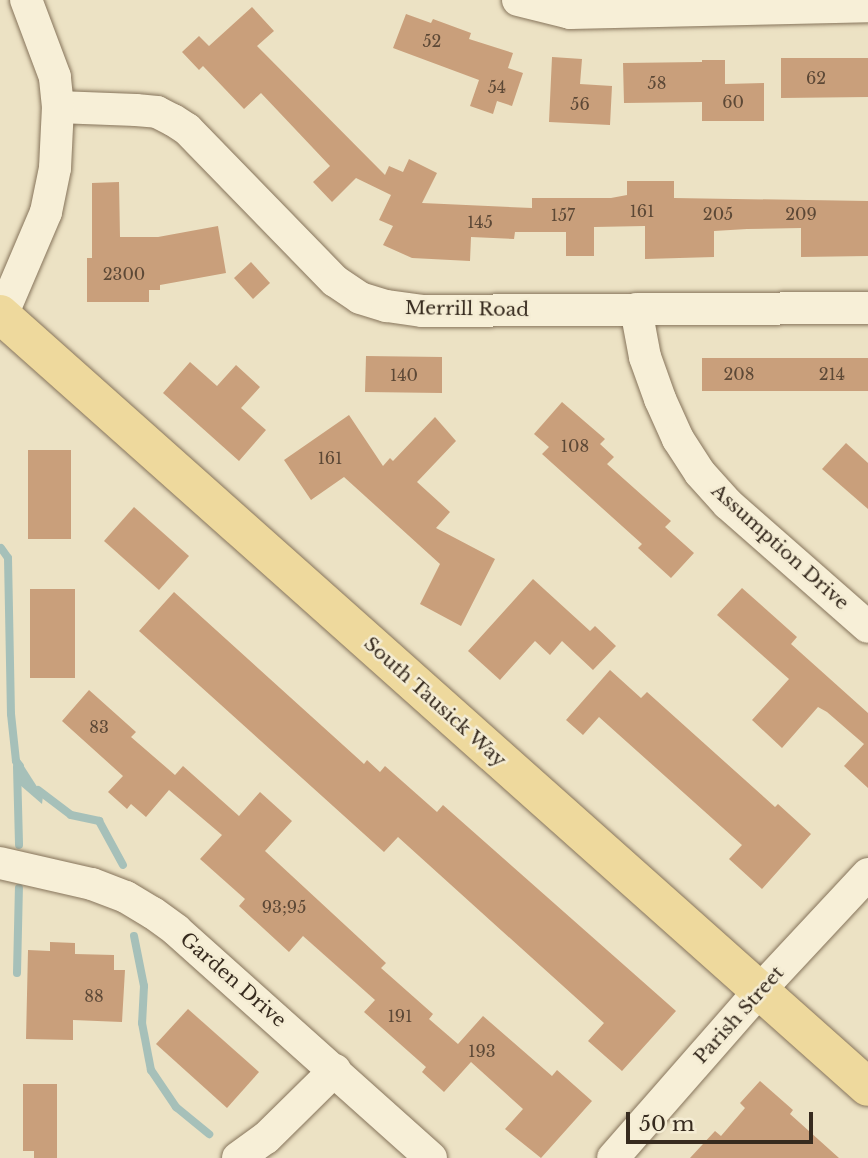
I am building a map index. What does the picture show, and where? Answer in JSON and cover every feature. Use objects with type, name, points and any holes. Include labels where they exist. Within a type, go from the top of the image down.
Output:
[{"type":"main road","name":"South Tausick Way","points":[[1,317],[868,1087]]},
{"type":"street","points":[[1,317],[46,212],[55,168],[58,107],[55,77],[26,0]]},
{"type":"street","points":[[517,0],[570,13],[868,6]]},
{"type":"street","name":"Merrill Road","points":[[58,107],[157,112],[180,124],[311,260],[360,298],[422,311],[868,308]]},
{"type":"street","name":"Assumption Drive","points":[[636,309],[645,358],[660,399],[678,439],[700,473],[728,504],[868,627]]},
{"type":"street","name":"Garden Drive","points":[[0,863],[92,884],[126,897],[153,913],[335,1070],[432,1158]]},
{"type":"street","name":"Parish Street","points":[[613,1158],[760,991],[868,874]]},
{"type":"street","points":[[238,1158],[275,1130],[335,1070]]},
{"type":"water","points":[[18,757],[43,796],[42,804],[20,785],[12,761]]},
{"type":"building","points":[[252,7],[274,31],[257,46],[385,175],[389,166],[403,172],[409,159],[437,173],[422,203],[532,208],[532,198],[611,198],[627,195],[627,181],[674,181],[674,198],[868,201],[868,256],[801,257],[801,228],[714,231],[714,257],[645,259],[645,226],[594,227],[594,256],[566,256],[566,232],[515,232],[514,239],[471,237],[470,261],[412,258],[383,245],[393,226],[379,220],[391,195],[356,178],[332,202],[313,182],[330,166],[261,93],[244,109],[203,66],[199,70],[182,52],[199,36],[209,46]]},
{"type":"building","points":[[406,14],[431,23],[433,19],[471,33],[469,39],[513,53],[508,68],[523,73],[512,106],[497,101],[493,114],[470,106],[479,80],[393,48]]},
{"type":"building","points":[[552,57],[582,59],[580,84],[612,86],[610,125],[549,122]]},
{"type":"building","points":[[781,58],[868,58],[868,97],[781,98]]},
{"type":"building","points":[[725,60],[725,84],[764,83],[764,121],[702,121],[702,102],[624,103],[623,63]]},
{"type":"building","points":[[119,182],[120,237],[158,237],[218,226],[226,273],[160,285],[160,290],[149,290],[149,302],[87,302],[87,258],[92,258],[92,183]]},
{"type":"building","points":[[251,262],[270,283],[253,299],[234,278]]},
{"type":"building","points":[[366,356],[442,357],[442,393],[365,392]]},
{"type":"building","points":[[702,358],[868,358],[868,391],[702,391]]},
{"type":"building","points":[[190,362],[217,386],[236,365],[260,387],[241,408],[266,430],[239,461],[163,393]]},
{"type":"building","points":[[562,402],[605,439],[600,444],[614,457],[607,464],[671,521],[665,527],[694,553],[671,578],[638,548],[642,544],[542,454],[549,447],[534,434]]},
{"type":"building","points":[[349,415],[383,466],[390,458],[393,461],[435,417],[456,441],[417,482],[450,512],[436,528],[495,559],[461,626],[420,604],[440,564],[344,477],[311,500],[284,460]]},
{"type":"building","points":[[846,443],[868,463],[868,509],[822,469]]},
{"type":"building","points":[[28,450],[71,450],[71,539],[28,539]]},
{"type":"building","points":[[134,507],[189,556],[159,590],[104,541]]},
{"type":"building","points":[[533,579],[590,631],[595,626],[616,646],[593,670],[562,641],[550,655],[535,641],[500,680],[468,651]]},
{"type":"building","points":[[742,588],[797,637],[791,644],[868,713],[868,788],[844,766],[864,744],[827,712],[818,707],[782,748],[752,720],[789,679],[717,615]]},
{"type":"building","points":[[30,589],[75,589],[75,678],[30,678]]},
{"type":"building","points":[[174,592],[364,764],[367,760],[380,772],[385,766],[437,812],[443,805],[676,1011],[622,1071],[588,1041],[604,1023],[398,837],[384,852],[139,631]]},
{"type":"building","points":[[610,670],[641,698],[647,692],[775,807],[778,804],[811,834],[762,889],[729,859],[742,845],[599,717],[583,735],[566,720]]},
{"type":"building","points":[[89,690],[136,732],[131,737],[175,775],[183,766],[239,816],[260,792],[292,821],[265,851],[386,963],[381,968],[433,1014],[429,1019],[458,1044],[483,1016],[552,1076],[557,1070],[592,1101],[541,1158],[505,1129],[523,1109],[471,1062],[444,1092],[422,1072],[426,1067],[364,1012],[375,1000],[303,936],[289,952],[239,906],[245,899],[200,859],[222,835],[169,790],[146,817],[131,804],[127,809],[108,792],[123,776],[62,721]]},
{"type":"building","points":[[50,942],[75,943],[75,954],[114,955],[114,970],[125,970],[122,1022],[73,1020],[73,1040],[26,1039],[28,950],[50,951]]},
{"type":"building","points":[[188,1009],[259,1072],[227,1108],[156,1044]]},
{"type":"building","points":[[760,1081],[793,1110],[790,1114],[839,1158],[690,1158],[715,1131],[721,1136],[745,1108],[740,1103]]},
{"type":"building","points":[[23,1084],[57,1084],[57,1158],[34,1158],[34,1151],[23,1151]]},
{"type":"waterway","points":[[1,548],[8,558],[11,714],[16,761],[20,766]]},
{"type":"waterway","points":[[17,767],[19,845]]},
{"type":"waterway","points":[[38,790],[71,815],[99,821],[123,865]]},
{"type":"waterway","points":[[17,973],[19,888]]},
{"type":"waterway","points":[[134,936],[144,986],[142,1023],[151,1070],[176,1107],[209,1134]]}]
